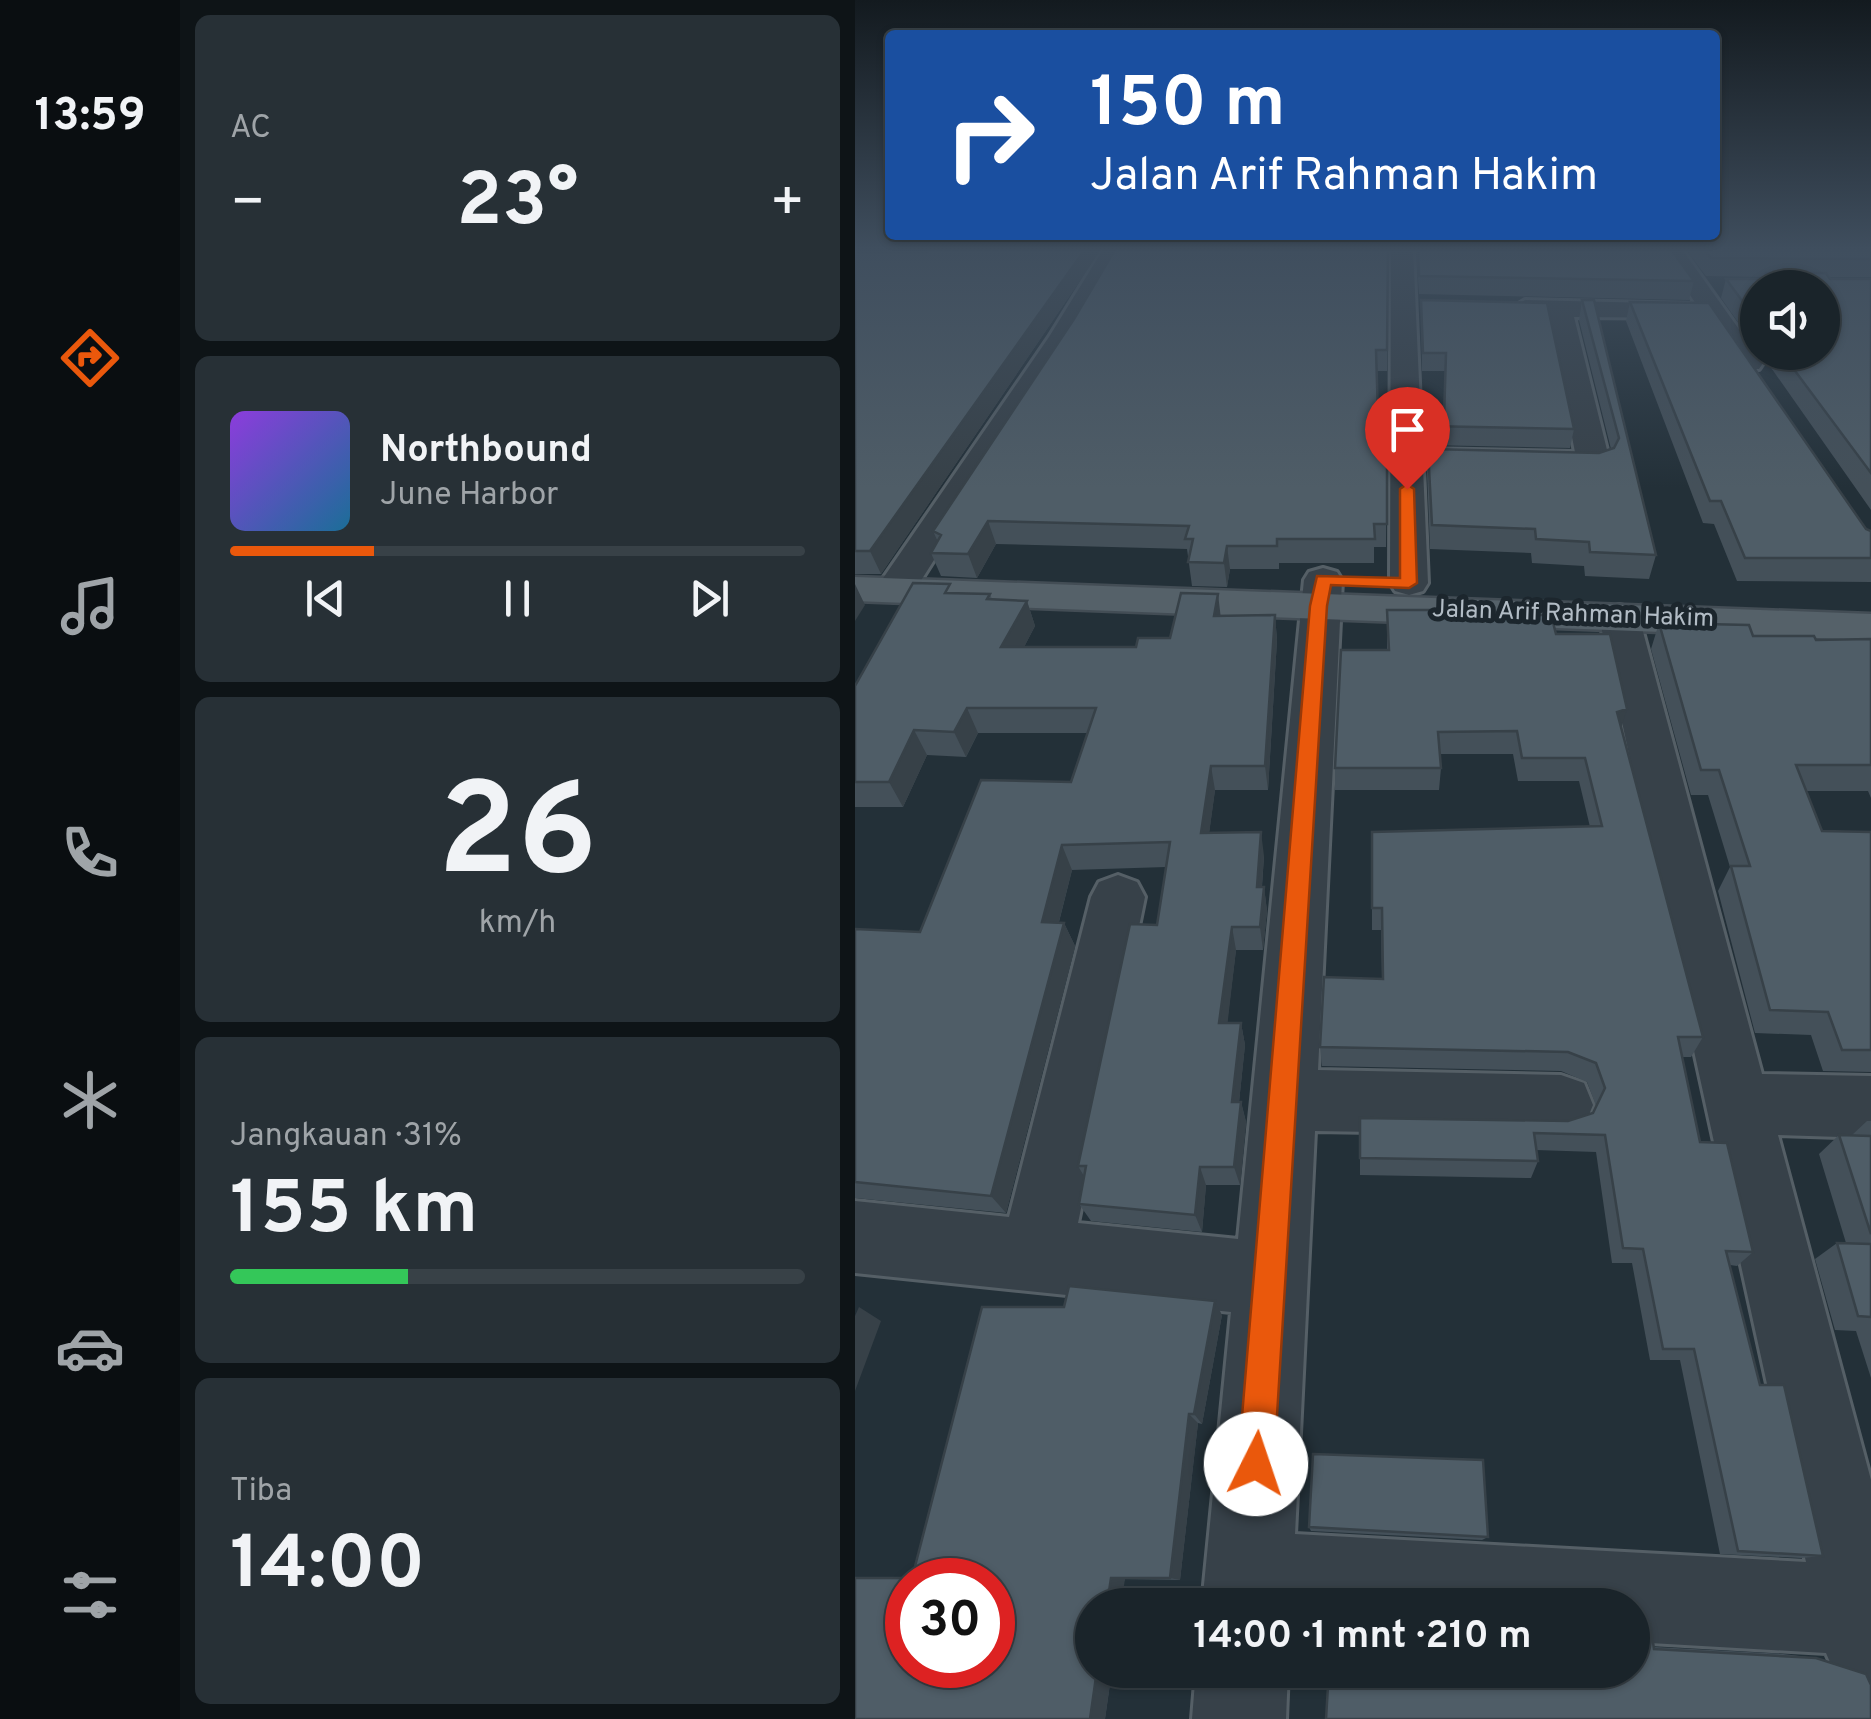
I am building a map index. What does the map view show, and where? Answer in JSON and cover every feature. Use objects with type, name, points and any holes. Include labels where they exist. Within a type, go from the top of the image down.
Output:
[{"type":"main road","name":"Jalan Arif Rahman Hakim","points":[[855,562],[888,582],[1321,593],[1619,617],[1868,626]]},
{"type":"main road","name":"Jalan Arif Rahman Hakim","points":[[1321,593],[1409,583],[1868,626]]},
{"type":"street","points":[[888,582],[1060,328]]},
{"type":"street","points":[[1409,583],[1407,458],[1412,328]]},
{"type":"street","points":[[1407,458],[1594,462],[1564,328]]},
{"type":"street","points":[[1726,328],[1771,394]]},
{"type":"street","points":[[1248,1588],[1321,593]]},
{"type":"street","points":[[1619,617],[1864,1630],[1650,1616]]},
{"type":"street","points":[[1035,1257],[1118,897]]},
{"type":"street","points":[[1282,1100],[1561,1104]]},
{"type":"street","points":[[1737,1104],[1871,1106]]},
{"type":"street","points":[[855,1237],[1269,1278]]},
{"type":"street","points":[[1239,1719],[1241,1688]]},
{"type":"building","points":[[855,328],[1029,328],[870,551],[855,551]]},
{"type":"building","points":[[1068,328],[1387,328],[1387,350],[1376,350],[1378,415],[1387,415],[1387,524],[1374,524],[1375,539],[1277,539],[1277,546],[1227,546],[1224,563],[1188,562],[1193,539],[1185,539],[1189,526],[988,521],[968,554],[931,553],[941,535],[933,531]]},
{"type":"building","points":[[1422,328],[1552,328],[1574,429],[1427,426],[1426,419],[1444,419],[1446,353],[1423,353]]},
{"type":"building","points":[[1590,328],[1601,328],[1656,555],[1590,552],[1589,542],[1536,539],[1535,529],[1432,525],[1428,449],[1599,453],[1614,448],[1619,438]]},
{"type":"building","points":[[1641,328],[1727,328],[1740,348],[1740,370],[1756,370],[1871,531],[1871,558],[1745,558],[1721,501],[1710,501]]},
{"type":"building","points":[[1840,328],[1871,328],[1871,473],[1794,370],[1840,370]]},
{"type":"building","points":[[913,583],[950,584],[945,593],[990,594],[987,599],[1027,601],[1001,647],[1136,647],[1138,638],[1170,638],[1181,593],[1218,594],[1214,616],[1275,615],[1265,766],[1211,766],[1201,833],[1261,832],[1257,887],[1264,887],[1260,927],[1232,927],[1219,1023],[1241,1023],[1232,1102],[1241,1102],[1234,1167],[1200,1167],[1195,1215],[1079,1204],[1086,1166],[1078,1166],[1130,924],[1157,925],[1170,842],[1062,845],[1042,922],[1064,923],[991,1196],[855,1182],[855,929],[920,932],[981,780],[1071,782],[1096,708],[967,708],[954,732],[914,730],[889,782],[855,782],[855,686]]},
{"type":"building","points":[[1387,610],[1439,610],[1440,615],[1551,615],[1556,634],[1610,634],[1627,709],[1617,712],[1703,1037],[1678,1037],[1700,1142],[1727,1143],[1753,1252],[1726,1251],[1760,1385],[1784,1385],[1823,1556],[1738,1551],[1694,1349],[1663,1349],[1643,1249],[1623,1248],[1605,1135],[1534,1133],[1538,1161],[1360,1158],[1360,1118],[1568,1121],[1593,1113],[1605,1088],[1596,1063],[1568,1052],[1320,1047],[1324,977],[1383,979],[1382,908],[1372,908],[1372,832],[1602,826],[1585,758],[1522,758],[1517,731],[1438,732],[1441,768],[1335,768],[1341,650],[1389,650]]},
{"type":"building","points":[[1659,623],[1749,625],[1753,636],[1871,639],[1871,765],[1796,765],[1822,831],[1871,832],[1871,1050],[1842,1050],[1828,1012],[1770,1010],[1731,866],[1750,866],[1719,770],[1701,770]]},
{"type":"building","points":[[1839,1135],[1871,1136],[1871,1234]]},
{"type":"building","points":[[1837,1243],[1871,1244],[1871,1317],[1858,1316]]},
{"type":"building","points":[[1069,1286],[1215,1301],[1194,1414],[1189,1414],[1170,1578],[1111,1578],[1110,1588],[1075,1588],[1075,1688],[1094,1688],[1090,1719],[855,1719],[855,1578],[885,1578],[885,1688],[1015,1688],[1015,1558],[917,1558],[982,1307],[1064,1307]]},
{"type":"building","points":[[1313,1454],[1483,1460],[1488,1537],[1309,1527]]},
{"type":"building","points":[[1650,1622],[1654,1649],[1816,1658],[1866,1674],[1871,1685],[1871,1719],[1326,1719],[1328,1688],[1650,1688]]},
{"type":"route","points":[[1256,1464],[1323,580],[1409,583],[1407,489]]}]
